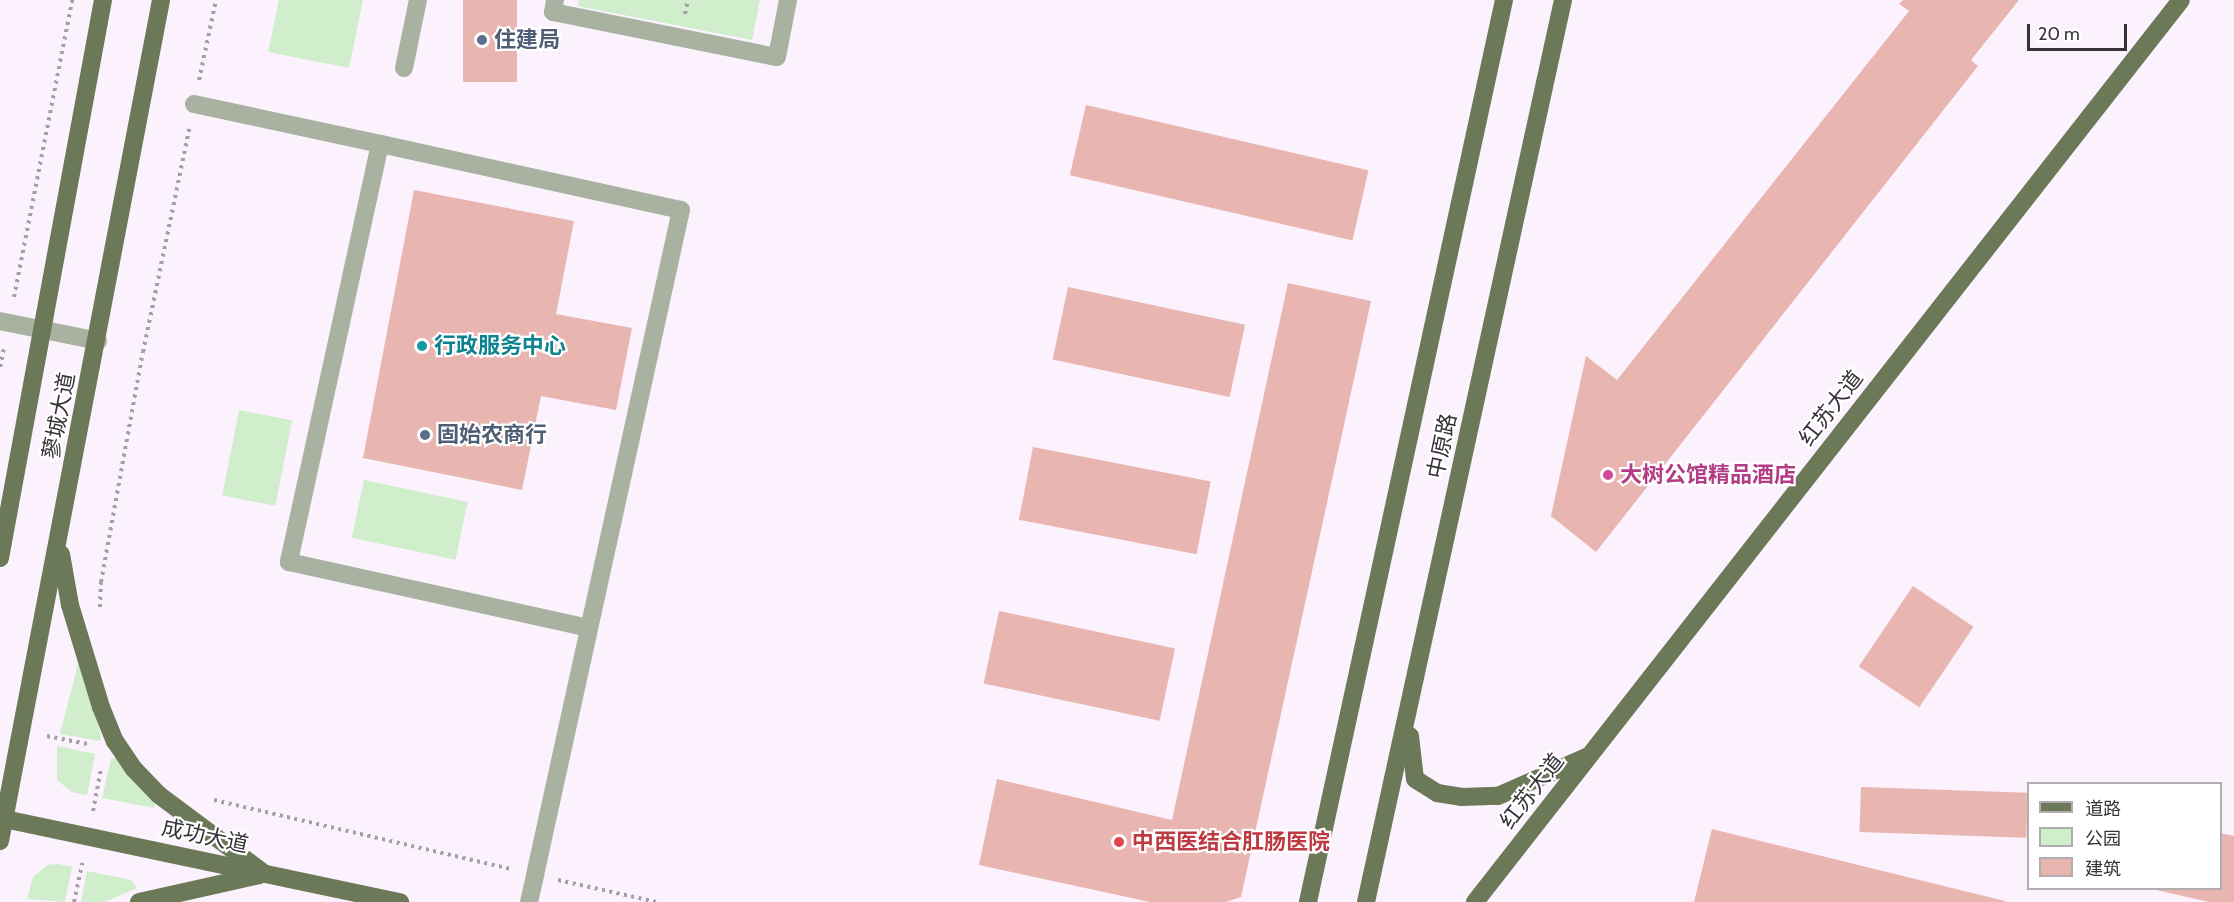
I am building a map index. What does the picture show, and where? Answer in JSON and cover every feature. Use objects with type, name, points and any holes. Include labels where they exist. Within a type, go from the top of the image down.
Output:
[{"type":"main road","name":"蓼城大道","points":[[0,558],[2,537],[103,0]]},
{"type":"main road","name":"蓼城大道","points":[[0,841],[2,818],[23,731],[60,542],[161,0]]},
{"type":"main road","name":"中原路","points":[[1308,902],[1504,0]]},
{"type":"main road","name":"中原路","points":[[1366,902],[1563,0]]},
{"type":"main road","name":"红苏大道","points":[[1475,902],[2181,0]]},
{"type":"main road","points":[[60,542],[70,605],[100,706],[115,741],[134,769],[159,795],[265,873]]},
{"type":"main road","points":[[1409,708],[1410,765],[1415,779],[1437,793],[1461,797],[1498,796],[1590,755]]},
{"type":"main road","name":"成功大道","points":[[2,818],[400,902]]},
{"type":"main road","points":[[139,902],[265,873]]},
{"type":"lane","points":[[404,68],[418,0]]},
{"type":"lane","points":[[555,0],[553,12],[777,57],[788,0]]},
{"type":"lane","points":[[194,104],[681,210],[529,902]]},
{"type":"lane","points":[[380,144],[289,562],[590,628]]},
{"type":"lane","points":[[4,322],[98,341]]},
{"type":"path","points":[[0,367],[4,322],[72,0]]},
{"type":"path","points":[[100,615],[105,559],[216,0]]},
{"type":"path","points":[[23,731],[95,745]]},
{"type":"path","points":[[208,798],[657,902]]},
{"type":"green space","points":[[279,0],[363,0],[349,68],[268,52]]},
{"type":"green space","points":[[579,0],[760,0],[752,40],[577,6]]},
{"type":"green space","points":[[239,410],[292,420],[275,506],[222,495]]},
{"type":"green space","points":[[364,480],[468,502],[455,560],[352,538]]},
{"type":"green space","points":[[79,660],[101,735],[100,741],[60,734]]},
{"type":"green space","points":[[57,746],[95,754],[87,795],[72,792],[57,780]]},
{"type":"green space","points":[[117,758],[155,801],[154,808],[102,798],[111,759]]},
{"type":"green space","points":[[58,864],[72,867],[65,902],[27,899],[33,877],[47,865]]},
{"type":"green space","points":[[87,871],[131,880],[137,888],[105,902],[81,902]]},
{"type":"building","name":"住建局","points":[[463,0],[517,0],[517,82],[463,82]]},
{"type":"building","points":[[1903,0],[2019,0],[1971,60],[1978,66],[1596,552],[1551,516],[1586,356],[1617,380],[1909,11],[1899,4]]},
{"type":"building","points":[[1086,105],[1369,170],[1352,240],[1070,175]]},
{"type":"building","name":"行政服务中心","points":[[414,190],[574,221],[556,314],[632,328],[616,410],[541,396],[522,490],[363,458]]},
{"type":"building","points":[[1288,283],[1371,301],[1241,897],[1226,902],[1150,902],[979,865],[997,779],[1172,820]]},
{"type":"building","points":[[1068,287],[1245,325],[1230,397],[1053,359]]},
{"type":"building","points":[[1033,447],[1211,482],[1197,554],[1019,520]]},
{"type":"building","points":[[1913,586],[1974,627],[1919,707],[1859,666]]},
{"type":"building","points":[[999,611],[1175,648],[1160,721],[984,683]]},
{"type":"building","points":[[1861,787],[2027,793],[2026,838],[1859,832]]},
{"type":"building","points":[[1712,829],[2005,901],[2005,902],[1694,902]]},
{"type":"building","points":[[2222,833],[2234,836],[2234,902],[2209,902],[2156,890],[2222,890]]},
{"type":"place","name":"住建局","points":[[482,40]]},
{"type":"place","name":"行政服务中心","points":[[422,346]]},
{"type":"place","name":"固始农商行","points":[[425,435]]},
{"type":"place","name":"大树公馆精品酒店","points":[[1608,475]]},
{"type":"place","name":"中西医结合肛肠医院","points":[[1119,842]]}]
